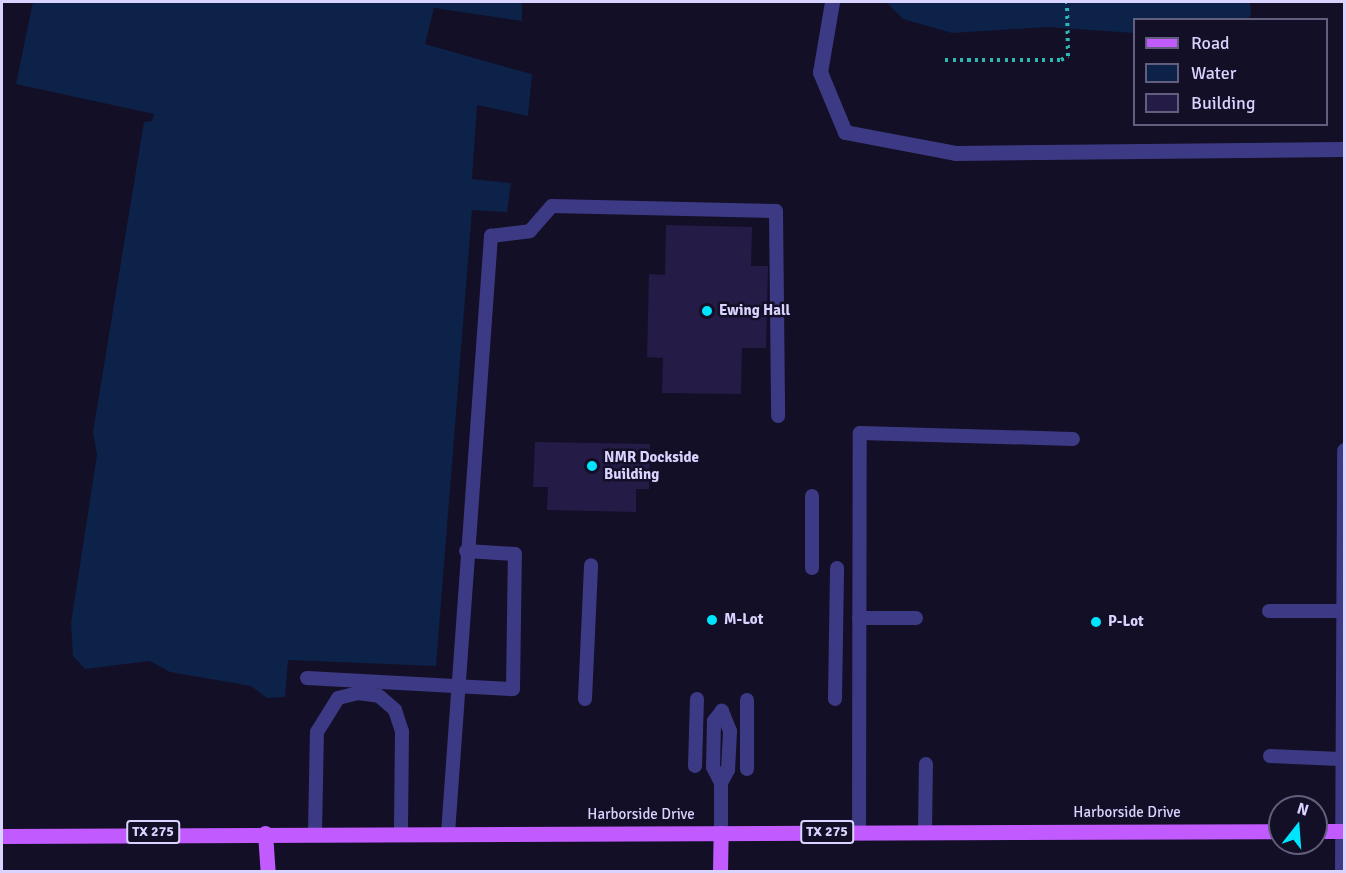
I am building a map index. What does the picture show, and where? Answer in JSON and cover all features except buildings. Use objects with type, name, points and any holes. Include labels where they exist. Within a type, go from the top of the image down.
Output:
[{"type":"main road","name":"Harborside Drive","points":[[2,836],[265,833],[1268,831]]},
{"type":"main road","points":[[265,833],[268,872]]},
{"type":"main road","points":[[720,872],[722,833]]},
{"type":"street","points":[[832,2],[820,72],[845,132],[955,153],[1344,148]]},
{"type":"street","points":[[1342,872],[1340,759],[1344,450]]},
{"type":"lane","points":[[448,833],[455,685],[490,236],[530,231],[552,206],[776,211],[778,416]]},
{"type":"lane","points":[[859,832],[860,433],[1073,439]]},
{"type":"lane","points":[[812,496],[812,568]]},
{"type":"lane","points":[[308,678],[513,689],[515,554],[466,551]]},
{"type":"lane","points":[[585,699],[591,565]]},
{"type":"lane","points":[[835,699],[837,568]]},
{"type":"lane","points":[[1269,611],[1342,611]]},
{"type":"lane","points":[[860,618],[916,618]]},
{"type":"lane","points":[[315,833],[317,732],[338,698],[358,693],[379,696],[395,710],[402,731],[401,833]]},
{"type":"lane","points":[[695,766],[696,699]]},
{"type":"lane","points":[[747,700],[747,769]]},
{"type":"lane","points":[[1270,756],[1340,759]]},
{"type":"lane","points":[[925,832],[926,764]]},
{"type":"lane","points":[[721,783],[722,833]]},
{"type":"path","points":[[945,60],[1061,60],[1068,56],[1066,2]]},
{"type":"water","points":[[33,2],[522,2],[522,21],[434,8],[426,44],[532,74],[528,116],[477,105],[472,179],[511,183],[507,212],[472,210],[436,666],[288,660],[285,697],[267,698],[251,686],[170,672],[150,661],[85,669],[73,656],[71,623],[97,455],[93,432],[144,122],[152,121],[154,114],[16,84]]},
{"type":"water","points":[[886,2],[1250,2],[1251,15],[1249,18],[1133,18],[1133,33],[1047,27],[952,33],[903,19]]},
{"type":"pier","points":[[434,8],[524,23],[436,12],[429,42],[535,75],[425,44]]},
{"type":"place","name":"Ewing Hall","points":[[707,311]]},
{"type":"place","name":"NMR Dockside Building","points":[[592,466]]},
{"type":"place","name":"M-Lot","points":[[712,620]]},
{"type":"place","name":"P-Lot","points":[[1096,622]]}]
